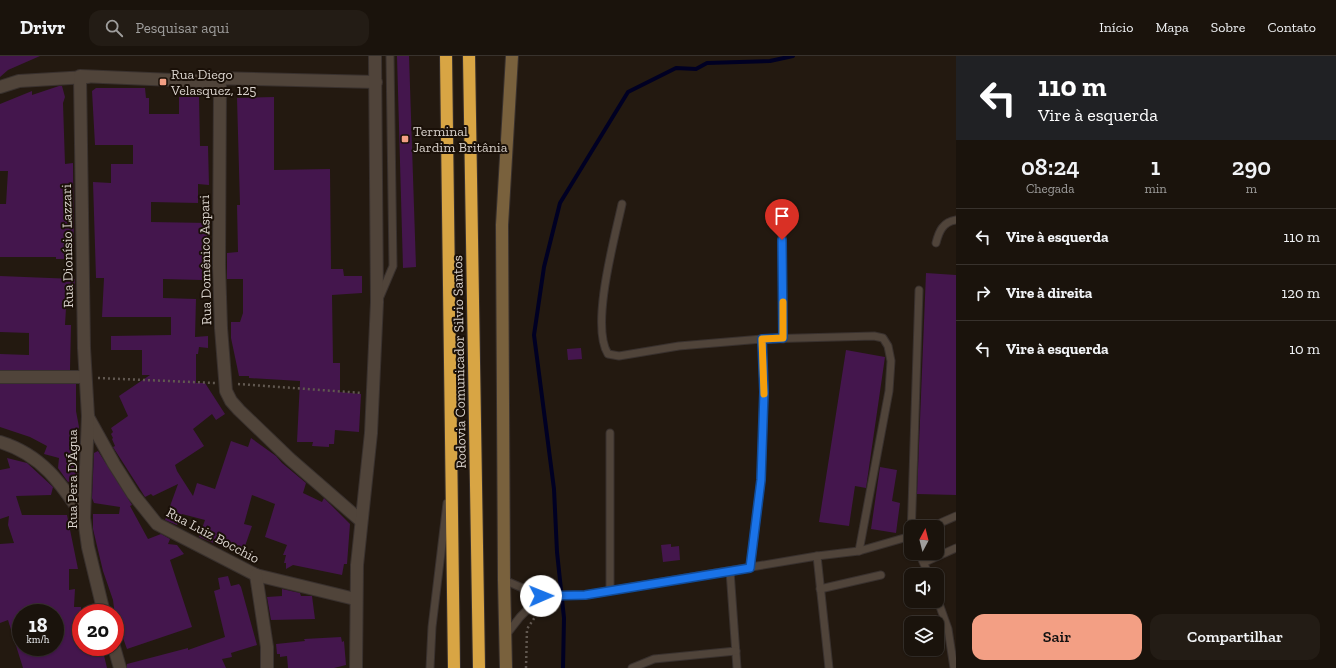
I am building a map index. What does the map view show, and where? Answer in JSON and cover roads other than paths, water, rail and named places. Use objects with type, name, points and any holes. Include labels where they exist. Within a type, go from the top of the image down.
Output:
[{"type":"highway","name":"Rodovia Comunicador Silvio Santos","points":[[446,56],[454,668]]},
{"type":"highway","name":"Rodovia Comunicador Silvio Santos","points":[[469,56],[479,668]]},
{"type":"main road","points":[[506,668],[504,580],[502,225],[512,56]]},
{"type":"street","points":[[356,668],[355,598],[360,520],[371,433],[377,302],[375,56]]},
{"type":"street","points":[[0,88],[19,81],[80,76],[376,82]]},
{"type":"street","name":"Rua Dionísio Lazzari","points":[[80,76],[85,377],[88,416]]},
{"type":"street","name":"Rua Domênico Aspari","points":[[80,76],[220,82],[219,266],[224,384],[231,401],[239,410],[290,459],[360,520]]},
{"type":"street","points":[[0,377],[85,377]]},
{"type":"street","name":"Rua Pera D'Água","points":[[88,416],[84,518],[88,547],[102,604]]},
{"type":"street","name":"Rua Luiz Bocchio","points":[[88,416],[114,464],[133,494],[157,524],[256,575],[355,598]]},
{"type":"street","points":[[0,442],[17,447],[35,458],[57,480],[84,518]]},
{"type":"street","points":[[256,575],[267,647],[267,668]]},
{"type":"street","points":[[117,656],[120,668]]},
{"type":"lane","points":[[377,302],[390,276],[393,266],[390,56]]},
{"type":"lane","points":[[622,204],[602,305],[604,347],[608,354],[619,356],[679,346],[762,339],[874,336],[883,338],[888,346],[891,361],[889,391],[859,551]]},
{"type":"lane","points":[[936,243],[940,228],[951,220],[956,220]]},
{"type":"lane","points":[[782,226],[783,338]]},
{"type":"lane","points":[[912,520],[919,290]]},
{"type":"lane","points":[[750,568],[761,480],[764,392],[762,339]]},
{"type":"lane","points":[[610,433],[610,591]]},
{"type":"lane","points":[[430,668],[432,627],[451,473]]},
{"type":"lane","points":[[944,521],[956,516]]},
{"type":"lane","points":[[504,580],[545,596],[585,595],[817,556],[859,551],[904,539]]},
{"type":"lane","points":[[926,568],[924,562],[956,548]]},
{"type":"lane","points":[[817,556],[828,668]]},
{"type":"lane","points":[[730,571],[737,668]]},
{"type":"lane","points":[[820,589],[881,575]]},
{"type":"lane","points":[[506,635],[520,617],[545,596]]},
{"type":"lane","points":[[941,608],[948,629],[954,668]]},
{"type":"lane","points":[[632,668],[654,659],[736,651]]},
{"type":"waterway","points":[[563,668],[564,618],[557,552],[554,489],[534,335],[544,267],[560,203],[628,92],[676,68],[696,69],[707,63],[770,61],[793,56]]},
{"type":"place","name":"Rua Diego Velasquez, 125","points":[[163,82]]},
{"type":"place","name":"Terminal Jardim Britânia","points":[[405,139]]}]
